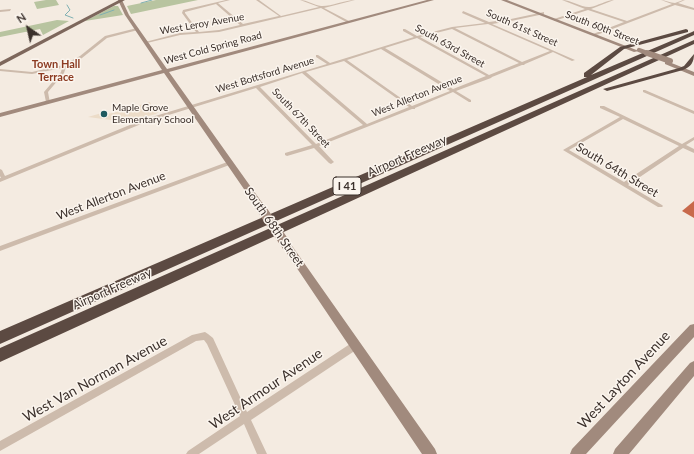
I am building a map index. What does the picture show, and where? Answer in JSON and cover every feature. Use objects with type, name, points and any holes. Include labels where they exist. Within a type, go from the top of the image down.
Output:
[{"type":"highway","points":[[497,120],[502,114],[585,76],[626,46],[694,28]]},
{"type":"highway","name":"Airport Freeway","points":[[0,338],[694,33]]},
{"type":"highway","name":"Airport Freeway","points":[[0,355],[694,42]]},
{"type":"highway","points":[[524,118],[535,117],[592,93],[684,68],[694,56]]},
{"type":"main road","points":[[0,59],[120,0]]},
{"type":"main road","points":[[0,64],[120,0]]},
{"type":"street","name":"South 68th Street","points":[[120,0],[137,29],[430,454]]},
{"type":"street","points":[[198,32],[198,30],[183,13],[184,11],[229,0]]},
{"type":"street","points":[[256,0],[280,16]]},
{"type":"street","points":[[301,0],[321,7],[348,22]]},
{"type":"street","name":"West Leroy Avenue","points":[[147,42],[198,32],[214,32],[354,0]]},
{"type":"street","name":"West Cold Spring Road","points":[[0,115],[432,0]]},
{"type":"street","name":"South 60th Street","points":[[503,0],[557,19],[684,68],[694,70]]},
{"type":"street","name":"South 60th Street","points":[[510,0],[541,13]]},
{"type":"street","points":[[562,0],[627,22]]},
{"type":"street","points":[[557,19],[613,0]]},
{"type":"street","points":[[662,0],[694,9]]},
{"type":"street","points":[[596,34],[684,0]]},
{"type":"street","points":[[216,3],[242,25]]},
{"type":"street","points":[[0,11],[10,10]]},
{"type":"street","name":"South 61st Street","points":[[463,12],[573,60]]},
{"type":"street","name":"West Bottsford Avenue","points":[[2,179],[133,125],[303,72],[417,37],[452,28],[541,13]]},
{"type":"street","points":[[452,28],[523,64]]},
{"type":"street","points":[[0,70],[32,73],[64,66],[81,57],[106,37],[137,29]]},
{"type":"street","name":"South 63rd Street","points":[[404,30],[490,77]]},
{"type":"street","points":[[382,48],[470,101]]},
{"type":"street","name":"West Allerton Avenue","points":[[287,154],[315,146],[553,51]]},
{"type":"street","points":[[318,56],[330,64]]},
{"type":"street","points":[[345,60],[413,108]]},
{"type":"street","points":[[48,102],[46,92],[63,72],[64,66]]},
{"type":"street","name":"South 60th Street","points":[[684,68],[694,74]]},
{"type":"street","points":[[303,72],[366,126]]},
{"type":"street","name":"South 67th Street","points":[[258,86],[331,162]]},
{"type":"street","points":[[644,91],[694,113]]},
{"type":"street","points":[[602,107],[694,151]]},
{"type":"street","name":"South 64th Street","points":[[624,117],[565,150],[660,206]]},
{"type":"street","points":[[624,185],[694,138]]},
{"type":"street","name":"West Allerton Avenue","points":[[0,249],[230,163]]},
{"type":"street","points":[[0,171],[2,179]]},
{"type":"street","name":"West Layton Avenue","points":[[577,454],[694,329]]},
{"type":"street","name":"West Van Norman Avenue","points":[[0,446],[195,338],[205,336],[210,341],[246,418]]},
{"type":"street","name":"West Armour Avenue","points":[[191,454],[356,345]]},
{"type":"street","points":[[620,454],[694,367]]},
{"type":"street","points":[[246,418],[262,454]]},
{"type":"green space","points":[[56,0],[59,5],[37,9],[34,2]]},
{"type":"green space","points":[[156,0],[198,0],[131,14],[127,6]]},
{"type":"green space","points":[[114,6],[118,6],[123,15],[85,21]]},
{"type":"green space","points":[[57,20],[69,21],[43,35],[40,29],[0,37],[0,32]]},
{"type":"shaded area","points":[[150,102],[153,110],[158,112],[156,114],[126,122],[88,117],[105,112],[106,114],[113,113]]},
{"type":"building","points":[[694,201],[694,218],[682,211]]},
{"type":"waterway","points":[[141,3],[152,0]]},
{"type":"waterway","points":[[67,5],[70,10],[65,15],[73,18]]},
{"type":"waterway","points":[[100,15],[114,10]]},
{"type":"place","name":"Maple Grove Elementary School","points":[[104,114]]},
{"type":"district","name":"Town Hall Terrace","points":[[56,70]]}]
